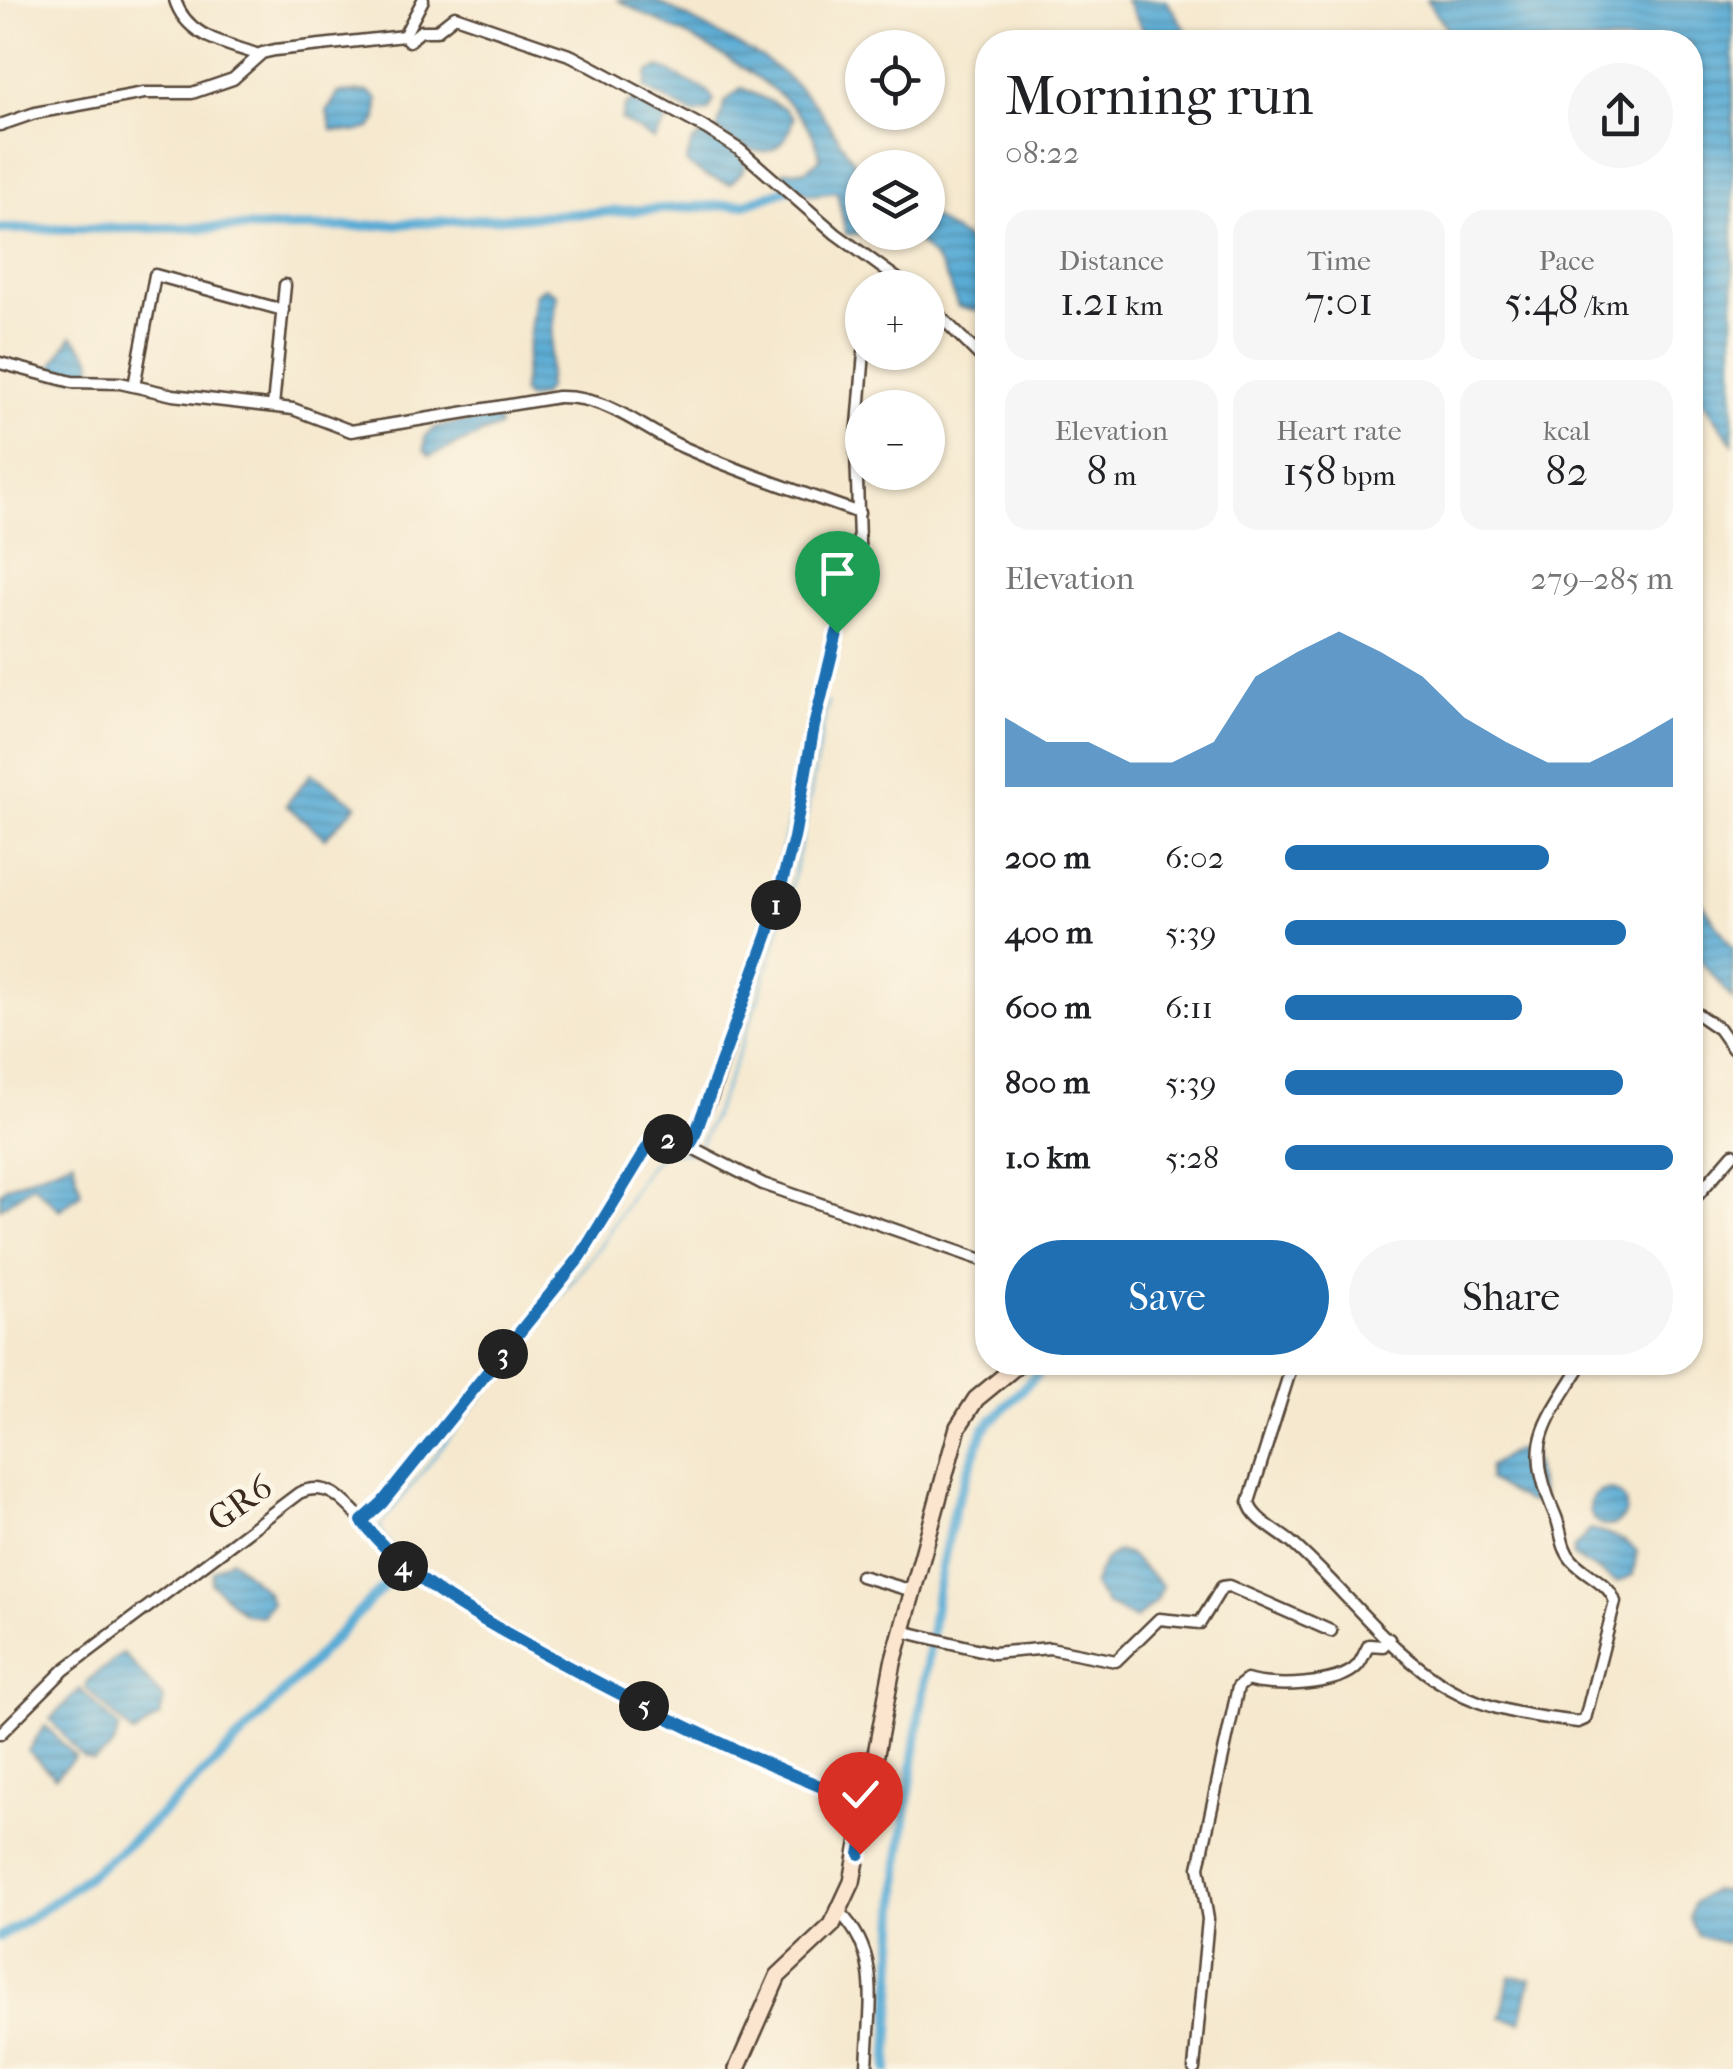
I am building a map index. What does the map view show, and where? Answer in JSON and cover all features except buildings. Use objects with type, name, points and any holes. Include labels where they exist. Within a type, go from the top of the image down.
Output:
[{"type":"main road","points":[[737,2069],[778,1976],[840,1913],[852,1882],[902,1631],[958,1427],[976,1398],[1004,1375]]},
{"type":"street","points":[[174,0],[183,20],[210,39],[259,55]]},
{"type":"street","points":[[404,36],[422,0]]},
{"type":"street","points":[[404,36],[409,41],[426,29],[436,31],[455,16],[572,56],[707,129],[885,270]]},
{"type":"street","points":[[0,125],[35,113],[144,93],[192,94],[233,79],[259,55],[290,46],[404,36]]},
{"type":"street","points":[[134,386],[155,275],[282,310]]},
{"type":"street","points":[[273,406],[284,284]]},
{"type":"street","points":[[945,321],[975,351]]},
{"type":"street","points":[[0,363],[44,378],[273,406],[351,431],[558,397],[591,399],[610,405],[682,447],[860,513]]},
{"type":"street","points":[[689,1146],[750,994],[794,838],[814,726],[837,633],[860,571],[856,450],[863,370]]},
{"type":"street","points":[[1703,1018],[1719,1029],[1733,1049]]},
{"type":"street","points":[[870,1806],[751,1760],[481,1618],[404,1566],[362,1521],[382,1503],[581,1256],[651,1141],[663,1137],[689,1146],[763,1184],[975,1257]]},
{"type":"street","points":[[1703,1189],[1733,1154]]},
{"type":"street","points":[[1289,1375],[1249,1508],[1389,1639],[1452,1690],[1488,1705],[1543,1718],[1585,1719],[1615,1602],[1605,1586],[1568,1556],[1536,1452],[1543,1429],[1575,1375]]},
{"type":"street","name":"GR6","points":[[0,1734],[64,1670],[299,1494],[318,1487],[327,1489],[362,1521]]},
{"type":"street","points":[[861,1576],[913,1591]]},
{"type":"street","points":[[902,1631],[993,1653],[1050,1648],[1122,1660],[1159,1619],[1200,1623],[1222,1588],[1229,1586],[1332,1631]]},
{"type":"street","points":[[1194,2069],[1208,1918],[1199,1867],[1238,1687],[1247,1680],[1281,1686],[1341,1674],[1356,1668],[1369,1645],[1384,1646],[1389,1639]]},
{"type":"street","points":[[840,1913],[860,1937],[867,1954],[872,1988],[867,2069]]},
{"type":"water","points":[[618,0],[655,0],[764,59],[816,105],[846,150],[845,229],[837,192],[811,195],[782,180],[784,171],[805,170],[820,159],[811,132],[793,108],[768,85]]},
{"type":"water","points":[[1125,0],[1166,0],[1186,30],[1144,30]]},
{"type":"water","points":[[1427,0],[1733,0],[1733,443],[1703,400],[1703,30],[1448,30]]},
{"type":"water","points":[[660,67],[707,91],[714,100],[709,111],[693,114],[645,88],[648,73]]},
{"type":"water","points":[[742,88],[784,108],[793,118],[788,134],[772,150],[740,145],[717,130],[725,102]]},
{"type":"water","points":[[368,91],[378,99],[377,119],[371,128],[355,132],[332,130],[327,112],[338,93]]},
{"type":"water","points":[[634,99],[668,119],[654,140],[621,120],[625,106]]},
{"type":"water","points":[[704,135],[734,150],[745,163],[744,170],[730,184],[704,175],[686,163],[692,142]]},
{"type":"water","points":[[945,226],[975,245],[975,310],[958,307],[945,270],[926,250],[945,250]]},
{"type":"water","points":[[545,287],[557,294],[547,388],[542,396],[527,399],[522,393],[535,293]]},
{"type":"water","points":[[72,336],[91,357],[94,375],[53,378],[48,372]]},
{"type":"water","points":[[497,417],[499,427],[430,456],[424,450],[425,436],[436,427]]},
{"type":"water","points":[[311,773],[357,805],[325,838],[286,805]]},
{"type":"water","points":[[1703,905],[1733,948],[1733,1000],[1703,964]]},
{"type":"water","points":[[73,1160],[81,1193],[60,1210],[33,1185],[0,1208],[0,1192],[6,1187]]},
{"type":"water","points":[[1516,1450],[1531,1450],[1542,1496],[1539,1502],[1527,1502],[1488,1480],[1489,1466]]},
{"type":"water","points":[[1608,1490],[1621,1495],[1626,1508],[1621,1521],[1608,1526],[1595,1521],[1590,1508],[1595,1495]]},
{"type":"water","points":[[1591,1529],[1625,1541],[1637,1551],[1633,1575],[1617,1582],[1573,1556],[1574,1548]]},
{"type":"water","points":[[1117,1551],[1128,1554],[1163,1586],[1157,1600],[1136,1619],[1107,1605],[1093,1585],[1104,1561]]},
{"type":"water","points":[[231,1559],[267,1592],[271,1603],[262,1616],[244,1614],[211,1583],[213,1571]]},
{"type":"water","points":[[123,1653],[164,1699],[160,1716],[134,1735],[86,1688],[87,1681]]},
{"type":"water","points":[[80,1689],[119,1728],[113,1747],[94,1761],[83,1758],[50,1719]]},
{"type":"water","points":[[45,1725],[75,1757],[55,1777],[28,1751]]},
{"type":"water","points":[[1712,1890],[1733,1892],[1733,1935],[1725,1943],[1698,1936],[1690,1919],[1693,1904]]},
{"type":"water","points":[[1510,1976],[1531,1978],[1521,2022],[1501,2017]]},
{"type":"waterway","points":[[0,229],[344,227],[745,204],[805,183]]},
{"type":"waterway","points":[[752,963],[771,900],[827,651]]},
{"type":"waterway","points":[[700,1145],[732,1070],[775,945],[797,862],[828,702]]},
{"type":"waterway","points":[[485,1609],[408,1561],[384,1537],[380,1526],[601,1245],[648,1167],[664,1153],[694,1152]]},
{"type":"waterway","points":[[567,1267],[608,1202]]},
{"type":"waterway","points":[[888,2069],[900,1858],[937,1591],[954,1509],[983,1430],[1036,1375]]},
{"type":"waterway","points":[[0,1937],[56,1900],[158,1818],[252,1726],[388,1582]]},
{"type":"route","points":[[837,633],[814,726],[794,838],[768,934],[750,994],[693,1140],[689,1146],[663,1137],[651,1141],[604,1226],[382,1503],[362,1521],[381,1546],[404,1566],[481,1618],[751,1760],[870,1806],[860,1854]]}]
